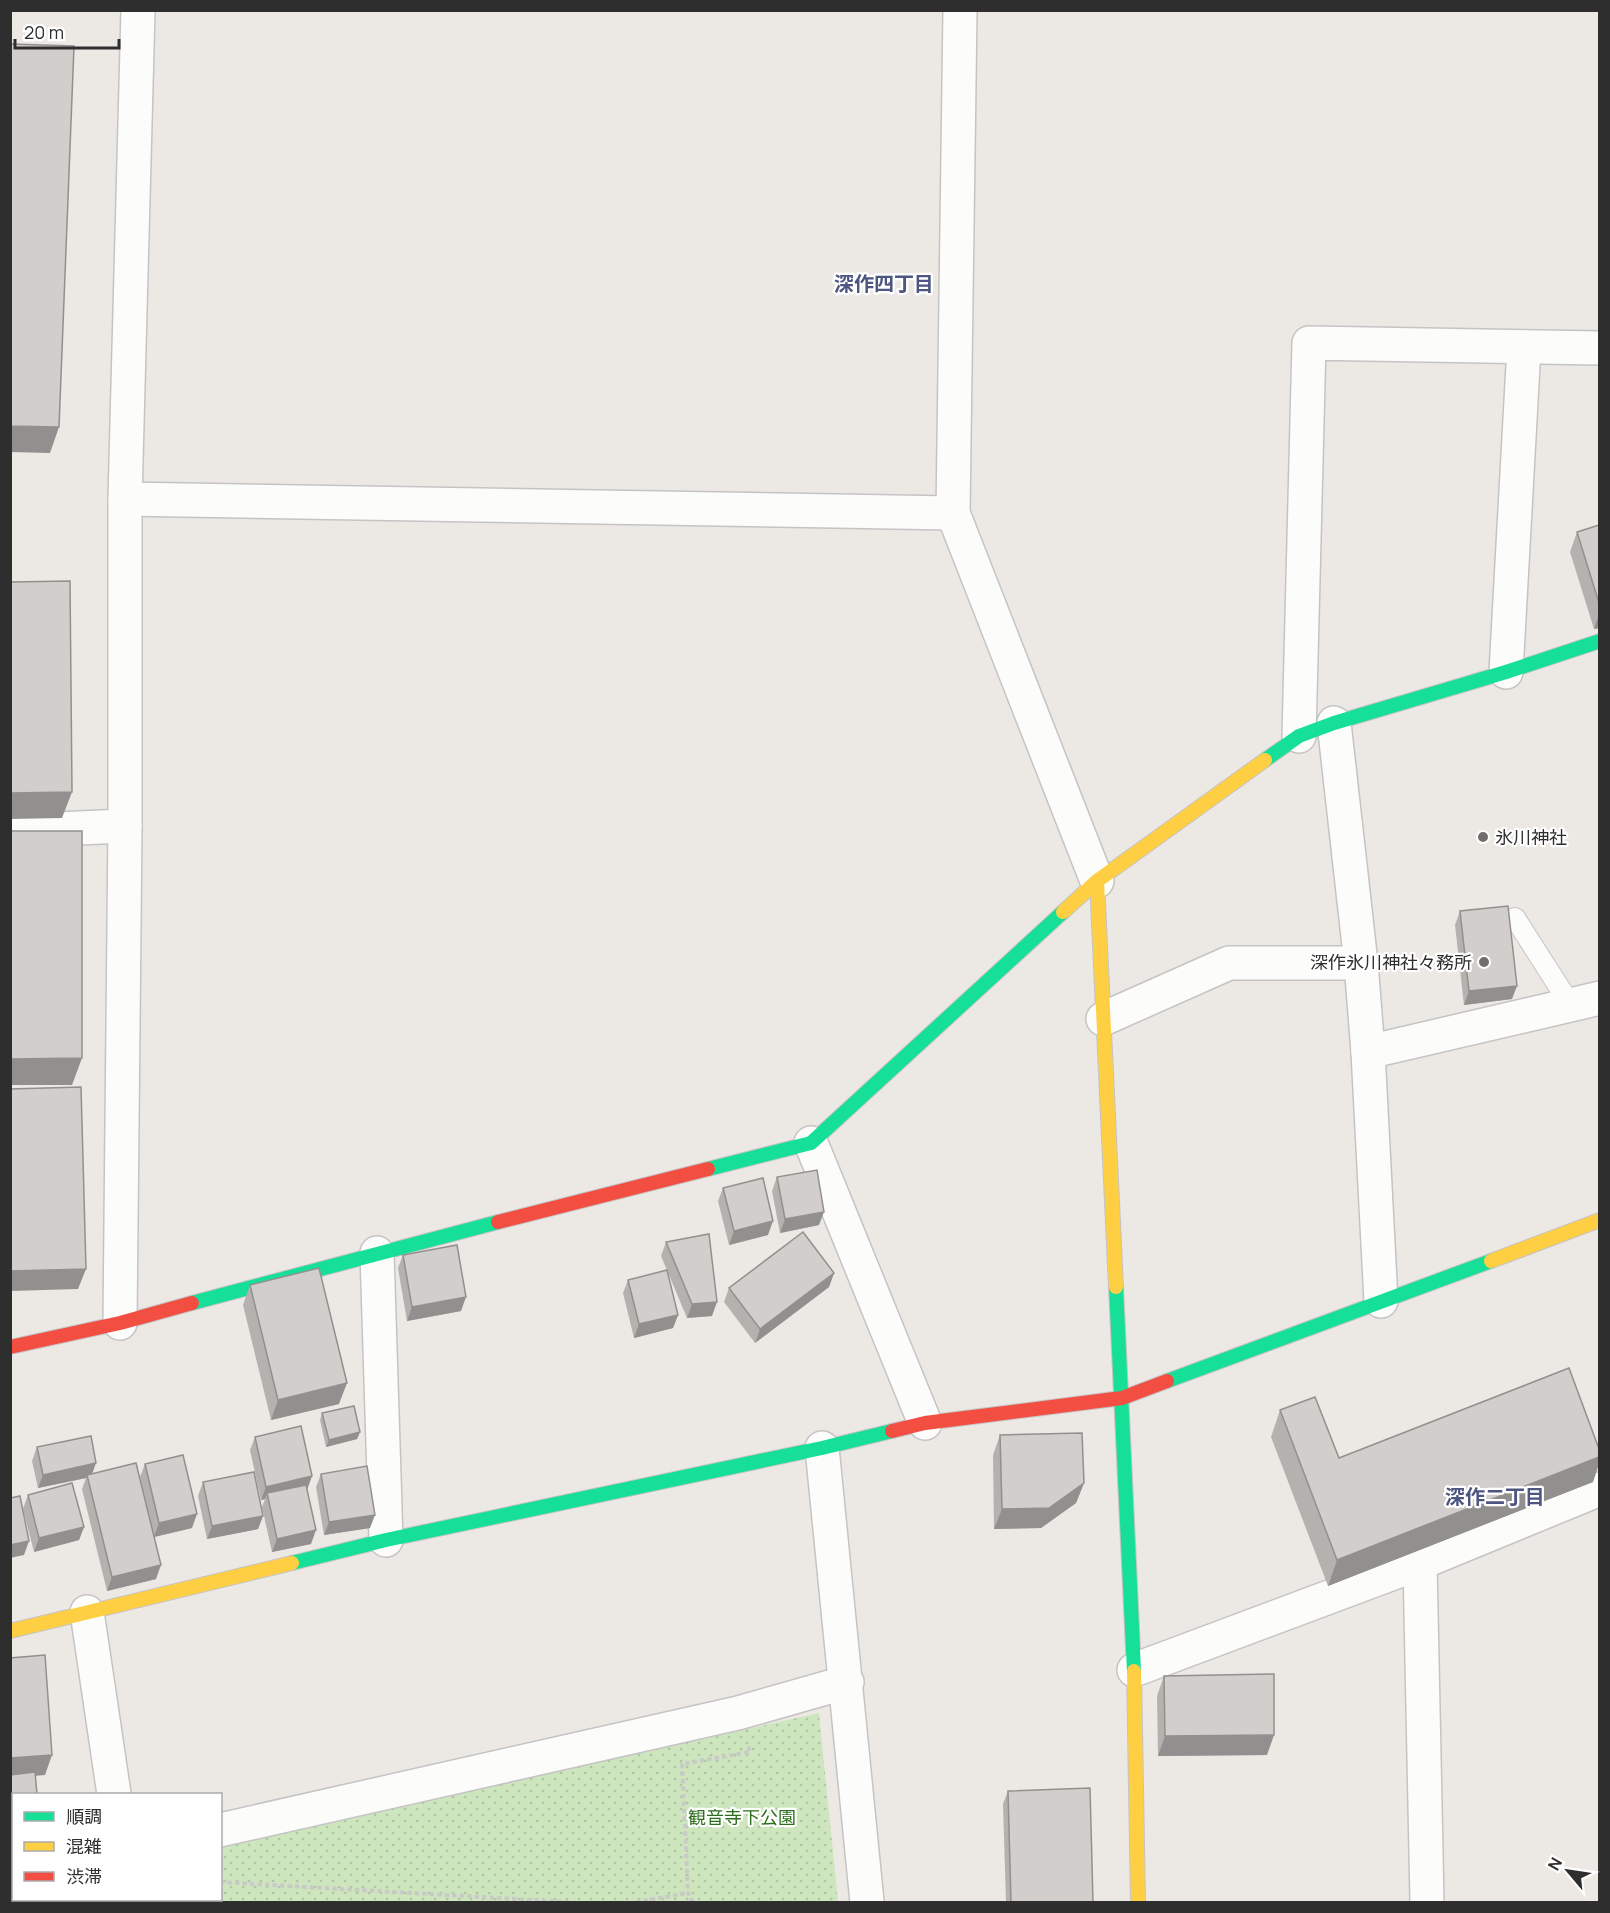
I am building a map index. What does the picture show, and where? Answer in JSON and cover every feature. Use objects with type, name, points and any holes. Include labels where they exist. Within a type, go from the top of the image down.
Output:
[{"type":"street","points":[[120,1323],[125,826],[125,499],[138,10]]},
{"type":"street","points":[[960,10],[953,513],[1097,882],[1134,1670],[1138,1902]]},
{"type":"street","points":[[1299,736],[1309,343],[1599,348]]},
{"type":"street","points":[[1506,672],[1524,347]]},
{"type":"street","points":[[125,499],[953,513]]},
{"type":"street","points":[[10,1347],[120,1323],[377,1253],[811,1143],[1097,882],[1299,736],[1334,723],[1506,672],[1599,640]]},
{"type":"street","points":[[1334,723],[1361,963],[1381,1301]]},
{"type":"street","points":[[10,831],[125,826]]},
{"type":"street","points":[[1103,1019],[1229,963],[1361,963]]},
{"type":"street","points":[[1368,1052],[1585,1001]]},
{"type":"street","points":[[811,1143],[926,1423]]},
{"type":"street","points":[[10,1631],[386,1540],[822,1448],[926,1423],[1122,1398],[1599,1220]]},
{"type":"street","points":[[377,1253],[386,1540]]},
{"type":"street","points":[[822,1448],[867,1902]]},
{"type":"street","points":[[1134,1670],[1420,1563],[1599,1489]]},
{"type":"street","points":[[1420,1563],[1427,1902]]},
{"type":"street","points":[[87,1612],[114,1793]]},
{"type":"street","points":[[222,1830],[738,1713],[847,1682]]},
{"type":"lane","points":[[1515,918],[1585,1001]]},
{"type":"path","points":[[693,1902],[688,1893],[682,1764],[750,1752],[738,1713]]},
{"type":"path","points":[[222,1882],[568,1902]]},
{"type":"path","points":[[636,1902],[688,1893]]},
{"type":"green space","name":"観音寺下公園","points":[[819,1713],[838,1902],[147,1902],[222,1901],[222,1846]]},
{"type":"building","points":[[10,44],[74,46],[59,427],[10,426]]},
{"type":"building","points":[[1599,525],[1599,603],[1577,532]]},
{"type":"building","points":[[70,581],[72,792],[10,793],[10,582]]},
{"type":"building","points":[[10,831],[82,831],[82,1058],[10,1059]]},
{"type":"building","name":"深作氷川神社々務所","points":[[1508,906],[1517,986],[1469,991],[1460,911]]},
{"type":"building","points":[[81,1087],[86,1269],[10,1271],[10,1089]]},
{"type":"building","points":[[817,1170],[824,1212],[785,1219],[777,1177]]},
{"type":"building","points":[[763,1178],[773,1221],[734,1231],[723,1188]]},
{"type":"building","points":[[803,1232],[834,1273],[760,1329],[729,1288]]},
{"type":"building","points":[[709,1234],[717,1302],[692,1304],[666,1242]]},
{"type":"building","points":[[457,1245],[466,1297],[412,1307],[403,1255]]},
{"type":"building","points":[[319,1268],[347,1383],[278,1400],[250,1285]]},
{"type":"building","points":[[667,1270],[678,1315],[639,1324],[628,1280]]},
{"type":"building","points":[[1569,1368],[1599,1449],[1599,1457],[1337,1560],[1280,1410],[1315,1397],[1339,1458]]},
{"type":"building","points":[[354,1406],[360,1432],[329,1440],[322,1413]]},
{"type":"building","points":[[301,1426],[312,1476],[266,1487],[255,1437]]},
{"type":"building","points":[[1082,1433],[1084,1483],[1049,1508],[1002,1509],[1000,1435]]},
{"type":"building","points":[[91,1436],[96,1463],[43,1475],[37,1447]]},
{"type":"building","points":[[183,1455],[197,1514],[159,1523],[145,1464]]},
{"type":"building","points":[[136,1463],[161,1565],[112,1577],[87,1475]]},
{"type":"building","points":[[367,1466],[375,1515],[329,1522],[321,1474]]},
{"type":"building","points":[[254,1472],[263,1516],[212,1526],[203,1482]]},
{"type":"building","points":[[72,1483],[84,1527],[39,1538],[28,1495]]},
{"type":"building","points":[[306,1485],[316,1530],[277,1539],[267,1493]]},
{"type":"building","points":[[20,1496],[29,1541],[10,1545],[10,1498]]},
{"type":"building","points":[[45,1655],[52,1755],[10,1758],[10,1658]]},
{"type":"building","points":[[1274,1674],[1274,1735],[1165,1736],[1164,1676]]},
{"type":"building","points":[[35,1772],[37,1793],[12,1793],[12,1869],[10,1869],[10,1775]]},
{"type":"building","points":[[1090,1788],[1093,1902],[1011,1902],[1008,1791]]},
{"type":"building","points":[[10,1874],[12,1874],[12,1901],[40,1901],[40,1902],[10,1902]]},
{"type":"building","points":[[45,1901],[90,1901],[90,1902]]},
{"type":"traffic: fast","points":[[1265,760],[1299,736],[1334,723],[1506,672],[1600,641]]},
{"type":"traffic: fast","points":[[708,1169],[811,1143],[1063,912]]},
{"type":"traffic: fast","points":[[192,1303],[498,1222]]},
{"type":"traffic: fast","points":[[1167,1381],[1491,1261]]},
{"type":"traffic: fast","points":[[1116,1287],[1134,1671]]},
{"type":"traffic: fast","points":[[292,1563],[386,1540],[822,1448],[892,1431]]},
{"type":"traffic: slow","points":[[1063,912],[1097,881],[1265,760]]},
{"type":"traffic: slow","points":[[1097,881],[1116,1287]]},
{"type":"traffic: slow","points":[[1491,1261],[1600,1220]]},
{"type":"traffic: slow","points":[[10,1631],[292,1563]]},
{"type":"traffic: slow","points":[[1134,1671],[1138,1902]]},
{"type":"traffic: jam","points":[[498,1222],[708,1169]]},
{"type":"traffic: jam","points":[[10,1347],[120,1323],[192,1303]]},
{"type":"traffic: jam","points":[[892,1431],[925,1423],[1122,1398],[1167,1381]]},
{"type":"place","name":"氷川神社","points":[[1483,837]]},
{"type":"place","name":"深作氷川神社々務所","points":[[1484,962]]},
{"type":"district","name":"深作四丁目","points":[[884,283]]},
{"type":"district","name":"深作二丁目","points":[[1495,1496]]}]
